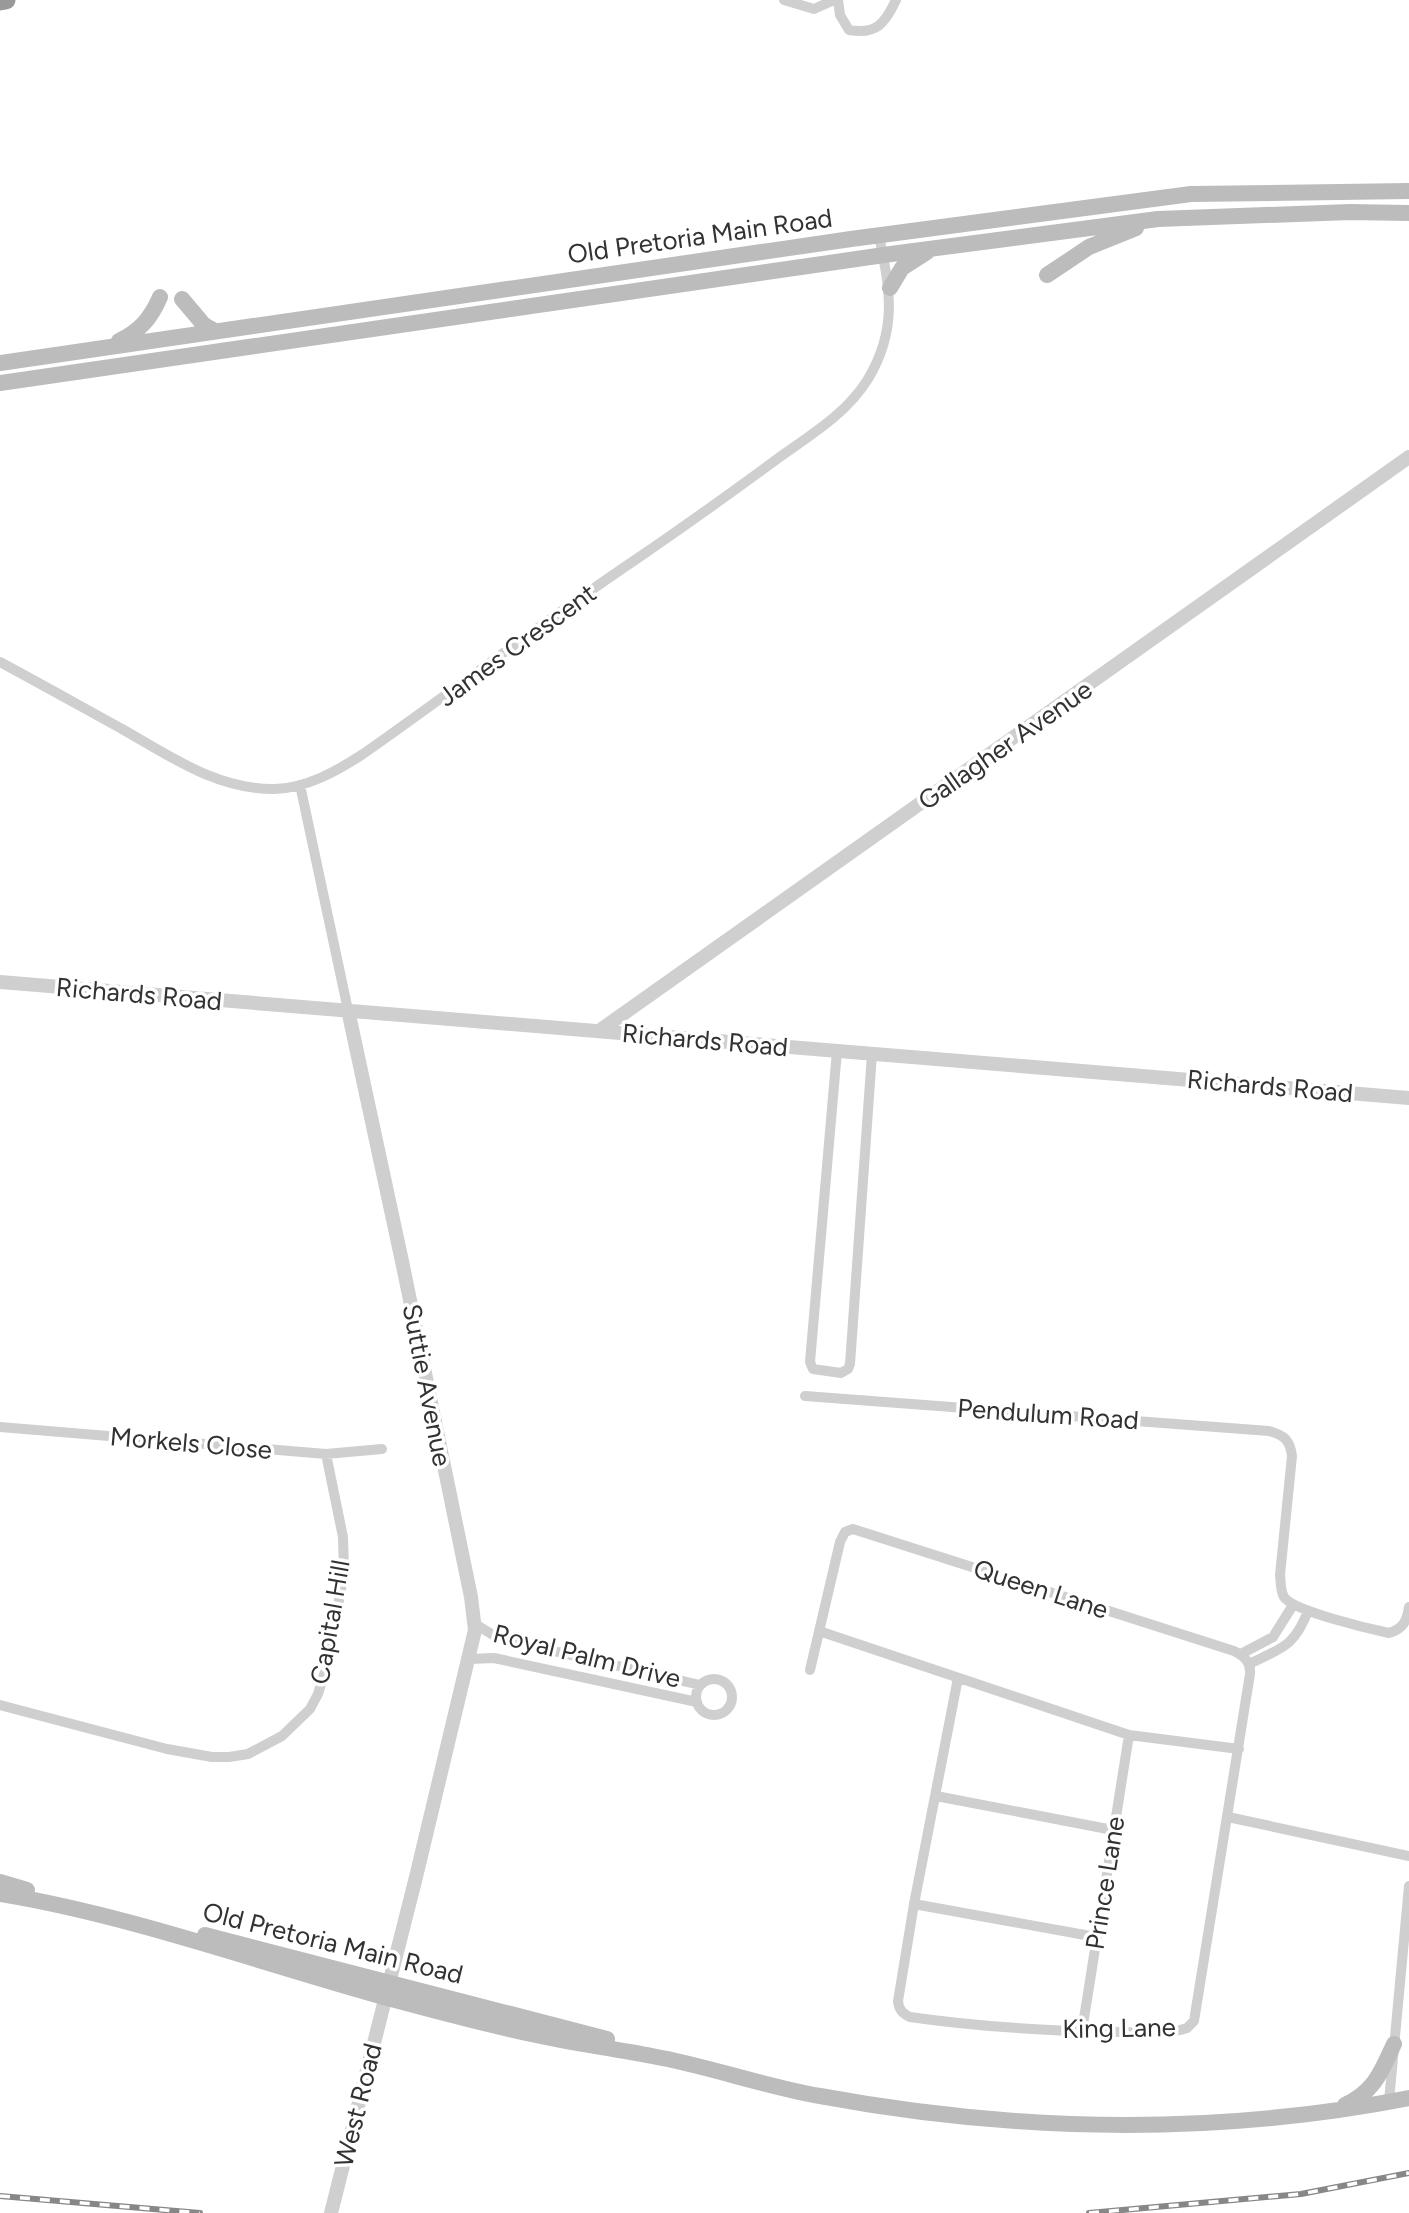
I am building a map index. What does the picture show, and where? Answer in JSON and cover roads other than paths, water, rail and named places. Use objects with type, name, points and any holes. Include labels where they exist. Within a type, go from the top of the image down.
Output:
[{"type":"highway","points":[[0,1],[6,0]]},
{"type":"main road","name":"Old Pretoria Main Road","points":[[0,363],[879,236],[1191,194],[1409,191]]},
{"type":"main road","name":"Old Pretoria Main Road","points":[[0,383],[942,246],[1158,219],[1287,213],[1409,213]]},
{"type":"main road","points":[[1047,275],[1089,247],[1158,219]]},
{"type":"main road","points":[[890,288],[905,265],[942,246]]},
{"type":"main road","points":[[107,346],[142,327],[152,316],[160,297]]},
{"type":"main road","points":[[182,299],[204,325],[215,331]]},
{"type":"main road","name":"Old Pretoria Main Road","points":[[0,1882],[386,1990],[533,2035],[652,2056],[814,2095],[885,2108],[977,2119],[1054,2124],[1156,2125],[1242,2121],[1409,2098]]},
{"type":"main road","name":"Old Pretoria Main Road","points":[[0,1894],[38,1901],[386,1990]]},
{"type":"main road","points":[[1330,2110],[1354,2101],[1369,2091],[1381,2073],[1394,2044]]},
{"type":"street","points":[[784,0],[814,9],[836,0],[839,15],[849,30],[866,32],[887,19],[895,0]]},
{"type":"street","name":"James Crescent","points":[[0,662],[210,777],[275,789],[300,785],[325,775],[363,754],[632,562],[684,528],[840,414],[867,380],[880,357],[890,314],[890,288],[879,236]]},
{"type":"street","name":"Gallagher Avenue","points":[[599,1031],[1409,457]]},
{"type":"street","name":"Suttie Avenue","points":[[300,785],[403,1266],[475,1624],[470,1659],[386,1990]]},
{"type":"street","name":"Richards Road","points":[[0,982],[1409,1098]]},
{"type":"street","points":[[837,1051],[810,1362],[813,1369],[841,1373],[848,1369],[850,1364],[872,1054]]},
{"type":"street","name":"Pendulum Road","points":[[805,1396],[1282,1435],[1288,1440],[1293,1456],[1280,1575],[1284,1596],[1293,1605]]},
{"type":"street","name":"Morkels Close","points":[[0,1427],[326,1454],[382,1450]]},
{"type":"street","name":"Capital Hill","points":[[0,1705],[167,1749],[212,1757],[248,1754],[282,1736],[310,1709],[318,1694],[327,1665],[344,1573],[343,1537],[326,1454]]},
{"type":"street","name":"Queen Lane","points":[[819,1631],[843,1535],[848,1529],[853,1529],[1241,1654]]},
{"type":"street","points":[[810,1671],[819,1631],[1129,1735],[1239,1749],[1250,1674],[1249,1664],[1241,1654],[1273,1637],[1293,1605],[1389,1633],[1399,1630],[1405,1622],[1409,1607]]},
{"type":"street","points":[[1249,1664],[1282,1648],[1290,1641],[1300,1632],[1308,1611]]},
{"type":"street","name":"Royal Palm Drive","points":[[475,1624],[498,1638],[700,1685]]},
{"type":"street","points":[[568,1674],[572,1655]]},
{"type":"street","name":"Royal Palm Drive","points":[[470,1659],[490,1657],[697,1702]]},
{"type":"street","name":"King Lane","points":[[958,1678],[898,2001],[898,2008],[910,2017],[957,2024],[1082,2031],[1181,2030],[1192,2025],[1239,1749]]},
{"type":"street","points":[[708,1680],[721,1681],[729,1687],[732,1699],[726,1711],[717,1715],[705,1712],[697,1702],[700,1685],[708,1680]]},
{"type":"street","name":"Prince Lane","points":[[1082,2031],[1129,1735]]},
{"type":"street","points":[[936,1796],[1113,1830]]},
{"type":"street","points":[[1228,1817],[1276,1825],[1409,1856]]},
{"type":"street","points":[[1389,2101],[1409,1886]]},
{"type":"street","points":[[914,1904],[1096,1937]]},
{"type":"street","name":"West Road","points":[[331,2213],[386,1990]]},
{"type":"railway","points":[[1089,2213],[1301,2194],[1409,2173]]},
{"type":"railway","points":[[0,2196],[200,2213]]}]
